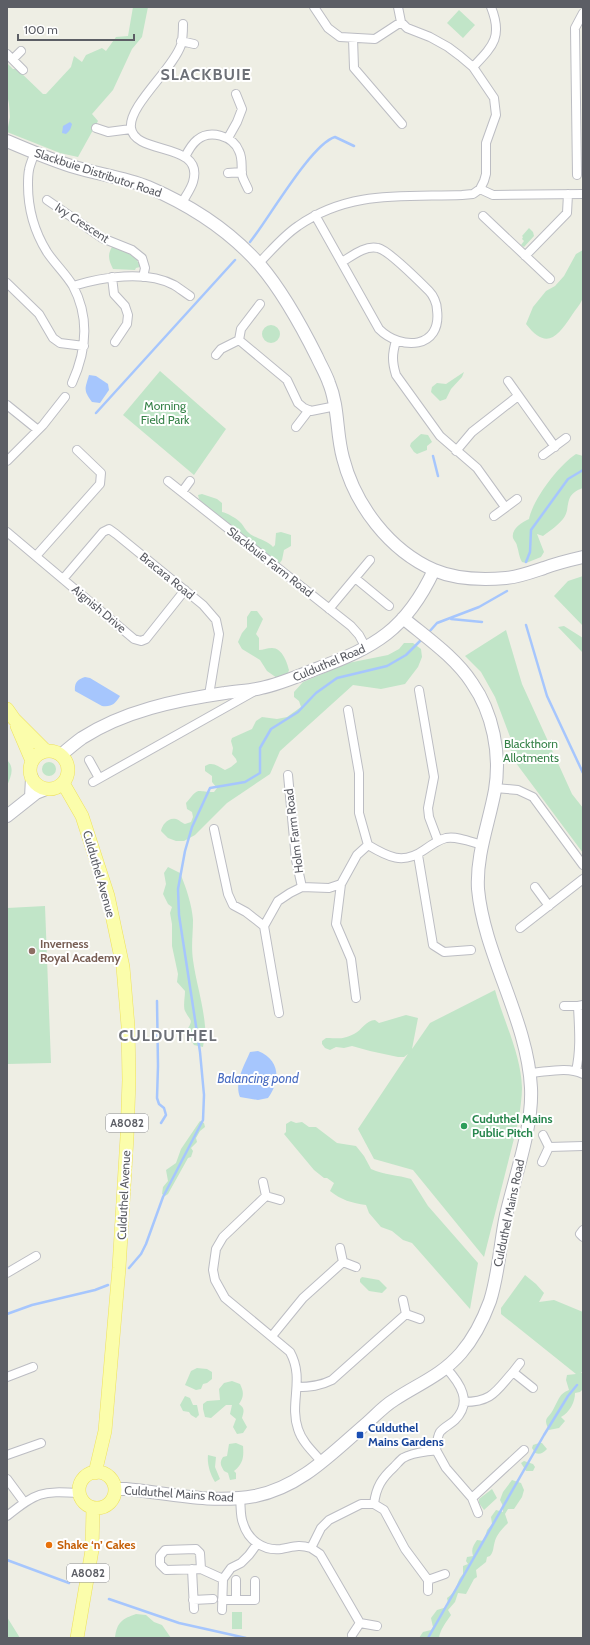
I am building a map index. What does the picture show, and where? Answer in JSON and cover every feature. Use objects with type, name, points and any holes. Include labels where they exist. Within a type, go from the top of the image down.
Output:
[{"type":"main road","points":[[10,714],[46,751]]},
{"type":"main road","points":[[10,714],[32,762]]},
{"type":"main road","points":[[46,751],[56,752],[61,755],[65,760],[68,769],[63,783],[55,788],[46,789],[39,786],[32,778],[30,771],[32,762],[37,755],[46,751]]},
{"type":"main road","name":"Culduthel Avenue","points":[[63,783],[82,816],[108,896],[123,967],[128,1026],[127,1130],[119,1268],[106,1431],[95,1473]]},
{"type":"main road","points":[[95,1473],[106,1475],[114,1484],[114,1495],[109,1504],[104,1507],[93,1508],[84,1503],[79,1493],[81,1482],[85,1477],[95,1473]]},
{"type":"main road","name":"A8082","points":[[77,1638],[92,1550],[93,1508]]},
{"type":"street","points":[[314,7],[328,28],[340,37],[375,39],[401,22]]},
{"type":"street","points":[[258,264],[297,226],[334,206],[357,199],[462,195],[473,194],[480,189],[486,174],[486,143],[495,119],[496,106],[494,98],[473,67],[448,47],[407,28],[401,22],[398,7]]},
{"type":"street","points":[[473,67],[491,48],[496,36],[496,24],[491,7]]},
{"type":"street","points":[[577,175],[580,117],[575,28],[583,12],[578,7]]},
{"type":"street","points":[[182,203],[193,182],[193,166],[185,157],[138,140],[132,133],[131,126],[133,118],[144,96],[162,76],[174,59],[181,41],[183,24]]},
{"type":"street","points":[[353,38],[354,68],[402,124]]},
{"type":"street","points":[[181,41],[194,44]]},
{"type":"street","points":[[21,51],[10,57],[23,70]]},
{"type":"street","points":[[228,138],[242,108],[236,94]]},
{"type":"street","points":[[96,128],[108,132],[131,129]]},
{"type":"street","points":[[185,157],[194,143],[203,137],[222,135],[228,138],[238,149],[242,157],[243,180],[248,189]]},
{"type":"street","name":"Slackbuie Distributor Road","points":[[7,141],[71,166],[110,175],[147,187],[182,203],[207,219],[236,242],[258,264],[274,282],[309,341],[329,383],[336,406],[343,459],[350,481],[362,505],[389,539],[416,559],[434,570],[451,575],[468,578],[507,578],[530,573],[583,557]]},
{"type":"street","points":[[34,152],[28,171],[28,202],[34,227],[47,252],[73,286],[82,309],[85,331],[84,346],[80,365],[72,384]]},
{"type":"street","points":[[228,174],[242,172]]},
{"type":"street","points":[[480,189],[493,195],[583,194]]},
{"type":"street","points":[[525,256],[567,213],[568,194]]},
{"type":"street","name":"Ivy Crescent","points":[[46,200],[102,238],[132,250],[142,258],[145,268],[143,277]]},
{"type":"street","points":[[315,215],[379,329],[386,336],[396,341],[410,343],[420,342],[429,338],[435,330],[437,310],[435,301],[429,292],[387,252],[378,248],[365,249],[342,262]]},
{"type":"street","points":[[483,216],[550,279]]},
{"type":"street","points":[[73,286],[112,277],[143,277],[157,279],[173,285],[190,296]]},
{"type":"street","points":[[112,277],[114,294],[125,306],[128,315],[127,324],[115,342]]},
{"type":"street","points":[[7,283],[39,314],[53,338],[60,343],[84,346]]},
{"type":"street","points":[[239,340],[241,329],[260,304]]},
{"type":"street","points":[[239,340],[287,380],[298,403],[308,410],[321,410],[336,406]]},
{"type":"street","points":[[216,355],[221,349],[239,340]]},
{"type":"street","points":[[396,341],[392,359],[396,375],[440,436],[477,468],[505,508]]},
{"type":"street","points":[[508,381],[555,447]]},
{"type":"street","points":[[456,451],[472,432],[518,396]]},
{"type":"street","points":[[7,461],[38,430],[65,397]]},
{"type":"street","points":[[7,404],[38,430]]},
{"type":"street","points":[[296,427],[308,410]]},
{"type":"street","points":[[543,455],[566,438]]},
{"type":"street","points":[[36,556],[100,484],[101,473],[77,450]]},
{"type":"street","name":"Slackbuie Farm Road","points":[[168,481],[351,626],[359,635],[366,648]]},
{"type":"street","points":[[182,492],[190,481]]},
{"type":"street","points":[[494,516],[517,499]]},
{"type":"street","name":"Bracara Road","points":[[63,579],[103,532],[110,529],[203,605],[216,620],[219,634],[210,695]]},
{"type":"street","name":"Aignish Drive","points":[[7,532],[134,639],[141,641],[146,639],[185,590]]},
{"type":"street","points":[[329,609],[370,560]]},
{"type":"street","name":"Culduthel Road","points":[[61,755],[81,738],[103,726],[127,716],[162,705],[210,695],[261,688],[288,680],[350,656],[366,648],[385,635],[403,618],[423,591],[434,570]]},
{"type":"street","points":[[355,578],[388,606]]},
{"type":"street","name":"Culduthel Mains Road","points":[[115,1489],[137,1490],[202,1498],[240,1498],[258,1496],[298,1480],[322,1462],[393,1401],[431,1379],[446,1368],[462,1352],[482,1320],[494,1287],[506,1218],[530,1118],[532,1092],[530,1073],[516,1020],[482,911],[478,888],[478,867],[495,788],[497,768],[495,743],[489,717],[471,681],[457,665],[403,618]]},
{"type":"street","name":"Culduthel Road","points":[[89,760],[96,780],[261,688]]},
{"type":"street","points":[[419,690],[434,777],[428,808],[429,817],[438,841]]},
{"type":"street","points":[[348,710],[359,773],[359,813],[368,845],[389,857],[404,858],[418,855],[438,841],[455,838],[482,845]]},
{"type":"street","name":"Holm Farm Road","points":[[288,775],[296,860],[302,887]]},
{"type":"street","points":[[31,797],[32,778]]},
{"type":"street","points":[[495,788],[518,790],[532,797],[583,865]]},
{"type":"street","points":[[7,816],[31,797],[46,789]]},
{"type":"street","points":[[214,828],[228,894],[233,905],[246,912],[264,926],[279,1012]]},
{"type":"street","points":[[356,998],[351,959],[336,924],[341,884],[357,855],[368,845]]},
{"type":"street","points":[[418,855],[432,945],[444,952],[472,950]]},
{"type":"street","points":[[520,928],[583,879]]},
{"type":"street","name":"Holm Farm Road","points":[[264,926],[278,901],[302,887],[329,888],[341,884]]},
{"type":"street","points":[[535,887],[549,906]]},
{"type":"street","points":[[530,1073],[564,1070],[580,1072],[581,1006],[564,1006]]},
{"type":"street","points":[[543,1135],[549,1147]]},
{"type":"street","points":[[549,1147],[583,1146]]},
{"type":"street","points":[[542,1162],[549,1147]]},
{"type":"street","points":[[263,1182],[266,1196]]},
{"type":"street","points":[[266,1196],[280,1200]]},
{"type":"street","points":[[266,1196],[223,1237],[216,1249],[213,1270],[215,1280],[225,1298],[290,1352],[295,1362],[297,1373],[295,1411],[298,1429],[305,1443],[322,1462]]},
{"type":"street","points":[[583,1230],[580,1234],[583,1237]]},
{"type":"street","points":[[340,1248],[343,1262]]},
{"type":"street","points":[[7,1273],[36,1256]]},
{"type":"street","points":[[272,1336],[303,1298],[343,1262]]},
{"type":"street","points":[[343,1262],[356,1267]]},
{"type":"street","points":[[403,1300],[406,1314]]},
{"type":"street","points":[[297,1387],[313,1387],[332,1380],[406,1314]]},
{"type":"street","points":[[406,1314],[420,1319]]},
{"type":"street","points":[[464,1402],[477,1402],[486,1399],[494,1393],[520,1363]]},
{"type":"street","points":[[7,1377],[33,1367]]},
{"type":"street","points":[[446,1368],[457,1380],[464,1392],[464,1402],[462,1411],[455,1420],[440,1432],[436,1450],[446,1468],[472,1498],[478,1513]]},
{"type":"street","points":[[513,1372],[533,1388]]},
{"type":"street","points":[[7,1455],[41,1442]]},
{"type":"street","points":[[374,1504],[375,1492],[378,1484],[384,1476],[403,1458],[419,1452],[436,1450]]},
{"type":"street","points":[[472,1498],[524,1450]]},
{"type":"street","points":[[7,1480],[24,1502]]},
{"type":"street","points":[[7,1516],[24,1502],[36,1495],[44,1493],[79,1493]]},
{"type":"street","points":[[240,1498],[242,1522],[249,1535],[257,1544],[271,1549],[302,1545],[311,1548],[320,1554],[360,1623],[377,1626]]},
{"type":"street","points":[[311,1548],[321,1528],[328,1520],[361,1504],[374,1504],[384,1510],[405,1549],[428,1580],[428,1592]]},
{"type":"street","points":[[222,1610],[223,1579],[231,1568],[241,1563],[250,1555],[257,1544]]},
{"type":"street","points":[[201,1569],[200,1553],[196,1549],[165,1550],[160,1556],[160,1564],[166,1570],[201,1569],[223,1579]]},
{"type":"street","points":[[192,1569],[194,1609]]},
{"type":"street","points":[[428,1580],[445,1574]]},
{"type":"street","points":[[236,1580],[236,1600]]},
{"type":"street","points":[[222,1600],[255,1600],[255,1580]]},
{"type":"street","points":[[193,1600],[213,1599]]},
{"type":"street","points":[[352,1635],[360,1623]]},
{"type":"green space","points":[[133,7],[148,7],[142,37],[132,49],[113,90],[92,114],[98,121],[78,157],[60,153],[7,132],[10,117],[7,94],[7,63],[13,69],[17,69],[43,94],[46,94],[71,67],[74,56],[82,62],[86,55],[102,48],[106,51],[116,37],[128,36]]},
{"type":"green space","points":[[459,10],[475,25],[463,38],[447,23]]},
{"type":"green space","points":[[529,228],[533,232],[534,236],[524,247],[521,245],[524,241],[522,236]]},
{"type":"green space","points":[[112,247],[129,253],[136,259],[140,267],[136,268],[135,270],[113,269],[109,258],[109,253]]},
{"type":"green space","points":[[583,250],[584,291],[581,302],[567,323],[556,335],[545,339],[540,337],[526,324],[533,307],[546,291],[555,286],[564,276],[576,254]]},
{"type":"green space","points":[[271,325],[277,328],[280,334],[277,340],[271,343],[265,340],[262,334],[265,328]]},
{"type":"green space","name":"Morning Field Park","points":[[160,371],[226,429],[194,475],[123,415]]},
{"type":"green space","points":[[464,372],[462,377],[451,389],[446,399],[440,401],[431,392],[432,387],[437,383],[446,384]]},
{"type":"green space","points":[[421,434],[428,435],[432,442],[427,446],[427,450],[417,454],[410,446],[411,443]]},
{"type":"green space","points":[[576,454],[583,456],[583,488],[572,494],[568,502],[566,515],[554,528],[543,536],[537,534],[544,552],[541,557],[526,563],[522,562],[517,544],[513,538],[515,529],[529,519],[531,511],[548,483],[562,466]]},
{"type":"green space","points":[[202,494],[217,499],[222,503],[222,512],[240,521],[246,531],[251,535],[273,547],[275,545],[276,533],[281,532],[291,535],[291,546],[284,550],[282,560],[279,564],[272,564],[207,508],[199,499],[198,495]]},
{"type":"green space","points":[[583,576],[583,626],[554,596],[568,581]]},
{"type":"green space","points":[[251,611],[257,611],[263,619],[256,634],[259,638],[259,650],[272,648],[279,650],[284,656],[289,670],[287,676],[277,678],[267,671],[260,660],[242,649],[238,642],[242,633],[247,627],[247,617]]},
{"type":"green space","points":[[564,626],[583,638],[583,653],[558,627]]},
{"type":"green space","name":"Blackthorn Allotments","points":[[506,630],[522,684],[572,794],[583,808],[583,853],[510,755],[512,742],[495,697],[481,672],[465,656]]},
{"type":"green space","points":[[404,643],[413,643],[421,649],[422,657],[418,667],[405,684],[381,689],[353,685],[280,751],[270,774],[227,803],[195,835],[184,841],[176,841],[168,838],[161,831],[164,824],[170,819],[177,819],[185,824],[191,822],[193,817],[192,812],[187,809],[186,803],[198,791],[214,792],[217,788],[212,782],[212,776],[205,771],[205,766],[213,764],[225,770],[237,762],[232,754],[232,738],[252,729],[256,721],[262,717],[277,719],[287,717],[301,707],[299,701],[294,697],[294,692],[303,682],[348,663],[388,655],[399,649]]},
{"type":"green space","points":[[7,760],[12,769],[7,786]]},
{"type":"green space","points":[[46,762],[52,762],[56,766],[56,772],[52,776],[46,776],[42,772],[42,766]]},
{"type":"green space","points":[[168,867],[180,873],[191,908],[193,920],[193,960],[203,1009],[205,1028],[203,1047],[194,1045],[186,1032],[191,1021],[184,1009],[185,991],[177,982],[178,974],[172,946],[172,924],[170,913],[172,907],[168,904],[163,894],[166,884],[164,873]]},
{"type":"green space","points":[[45,906],[51,1063],[7,1064],[7,908]]},
{"type":"green space","points":[[495,990],[519,1063],[522,1092],[519,1119],[484,1257],[413,1170],[374,1159],[358,1129],[408,1054],[404,1057],[398,1057],[352,1046],[344,1048],[336,1047],[330,1050],[325,1048],[322,1041],[326,1038],[350,1036],[372,1020],[379,1023],[406,1015],[418,1018],[412,1049],[430,1023]]},
{"type":"green space","points":[[200,1121],[204,1123],[205,1127],[200,1131],[196,1138],[197,1142],[191,1148],[193,1151],[191,1157],[188,1158],[168,1194],[165,1196],[162,1194],[163,1187],[168,1181],[166,1170],[176,1163],[181,1149]]},
{"type":"green space","points":[[291,1121],[296,1123],[302,1122],[309,1127],[316,1127],[337,1143],[356,1146],[364,1156],[371,1169],[381,1173],[411,1179],[428,1206],[478,1263],[470,1309],[412,1243],[403,1240],[392,1231],[381,1227],[369,1213],[366,1205],[347,1201],[330,1191],[334,1183],[327,1178],[324,1178],[314,1170],[284,1134],[286,1132],[286,1124]]},
{"type":"green space","points":[[525,1275],[544,1293],[539,1302],[554,1300],[583,1312],[583,1371],[581,1373],[583,1373],[583,1389],[580,1392],[575,1393],[571,1406],[561,1417],[565,1421],[559,1428],[549,1430],[546,1423],[547,1418],[561,1395],[569,1390],[566,1380],[567,1375],[576,1374],[501,1314],[501,1308]]},
{"type":"green space","points":[[362,1277],[379,1280],[387,1288],[382,1293],[369,1291],[360,1282]]},
{"type":"green space","points":[[197,1368],[207,1369],[212,1372],[212,1379],[203,1384],[201,1389],[196,1390],[185,1385],[191,1371]]},
{"type":"green space","points":[[232,1381],[240,1384],[242,1390],[243,1397],[239,1404],[243,1408],[244,1412],[242,1418],[247,1427],[243,1433],[237,1434],[233,1427],[236,1419],[230,1414],[232,1405],[226,1405],[211,1418],[205,1417],[203,1409],[203,1404],[207,1401],[220,1400],[219,1389],[224,1383]]},
{"type":"green space","points":[[185,1396],[190,1398],[193,1405],[197,1405],[199,1415],[196,1418],[189,1412],[183,1411],[180,1405]]},
{"type":"green space","points":[[236,1443],[243,1446],[243,1457],[241,1463],[234,1471],[236,1473],[236,1479],[230,1480],[228,1473],[222,1468],[221,1461],[223,1457],[227,1456],[229,1444]]},
{"type":"green space","points":[[542,1443],[547,1449],[543,1453],[538,1454],[535,1453],[532,1448],[533,1445]]},
{"type":"green space","points":[[208,1455],[216,1457],[215,1467],[220,1479],[215,1482],[209,1469]]},
{"type":"green space","points":[[524,1461],[533,1464],[535,1467],[533,1471],[526,1471],[521,1463]]},
{"type":"green space","points":[[512,1480],[521,1483],[524,1490],[522,1497],[514,1509],[508,1509],[505,1514],[508,1523],[497,1536],[493,1551],[490,1556],[487,1557],[486,1562],[476,1570],[477,1577],[474,1579],[466,1594],[458,1593],[455,1602],[448,1610],[451,1615],[445,1623],[439,1638],[419,1638],[423,1632],[431,1630],[433,1627],[431,1618],[437,1610],[447,1607],[447,1598],[455,1589],[463,1574],[463,1566],[468,1564],[466,1561],[467,1557],[473,1556],[472,1551],[477,1540],[484,1541],[487,1530],[492,1524],[491,1517],[496,1510],[503,1512],[503,1506],[500,1500],[503,1492]]},
{"type":"green space","points":[[492,1489],[497,1498],[484,1510],[479,1503],[479,1499]]},
{"type":"green space","points":[[232,1612],[242,1612],[242,1629],[232,1629]]},
{"type":"green space","points":[[136,1614],[146,1615],[154,1622],[162,1625],[171,1638],[115,1638],[117,1628],[121,1622]]},
{"type":"green space","points":[[7,1617],[20,1638],[7,1638]]},
{"type":"water","points":[[70,122],[72,124],[69,131],[66,134],[62,133],[63,126]]},
{"type":"water","points":[[89,375],[96,376],[108,384],[109,390],[100,403],[92,402],[87,395],[86,387]]},
{"type":"water","points":[[85,677],[90,678],[120,696],[113,704],[102,706],[75,691],[77,682]]},
{"type":"water","name":"Balancing pond","points":[[258,1051],[271,1060],[274,1065],[276,1071],[275,1084],[268,1098],[258,1100],[240,1097],[238,1086],[243,1068],[250,1052]]},
{"type":"waterway","points":[[250,242],[302,167],[314,153],[325,143],[335,137],[354,146]]},
{"type":"waterway","points":[[96,413],[235,260]]},
{"type":"waterway","points":[[433,456],[438,476]]},
{"type":"waterway","points":[[526,562],[530,552],[531,530],[568,479],[583,470]]},
{"type":"waterway","points":[[429,632],[437,623],[479,607],[507,591]]},
{"type":"waterway","points":[[451,619],[482,622]]},
{"type":"waterway","points":[[526,625],[547,696],[583,773]]},
{"type":"waterway","points":[[129,1268],[141,1254],[163,1197],[203,1120],[204,1095],[200,1052],[179,915],[178,889],[185,851],[192,827],[210,788],[245,782],[260,773],[260,748],[271,729],[298,712],[316,693],[337,678],[387,666],[406,655],[421,640]]},
{"type":"waterway","points":[[157,1001],[157,1098],[159,1104],[164,1108],[166,1115],[161,1123]]},
{"type":"waterway","points":[[7,1314],[32,1305],[95,1290],[108,1285]]},
{"type":"waterway","points":[[428,1638],[544,1435],[568,1396],[577,1385]]},
{"type":"waterway","points":[[7,1560],[69,1583]]},
{"type":"waterway","points":[[109,1599],[179,1623],[246,1638]]},
{"type":"place","name":"Inverness Royal Academy","points":[[32,951]]},
{"type":"place","name":"Cuduthel Mains Public Pitch","points":[[464,1126]]},
{"type":"place","name":"Culduthel Mains Gardens","points":[[360,1435]]},
{"type":"place","name":"Shake ‘n’ Cakes","points":[[49,1545]]},
{"type":"district","name":"SLACKBUIE","points":[[206,74]]},
{"type":"district","name":"CULDUTHEL","points":[[168,1035]]}]
